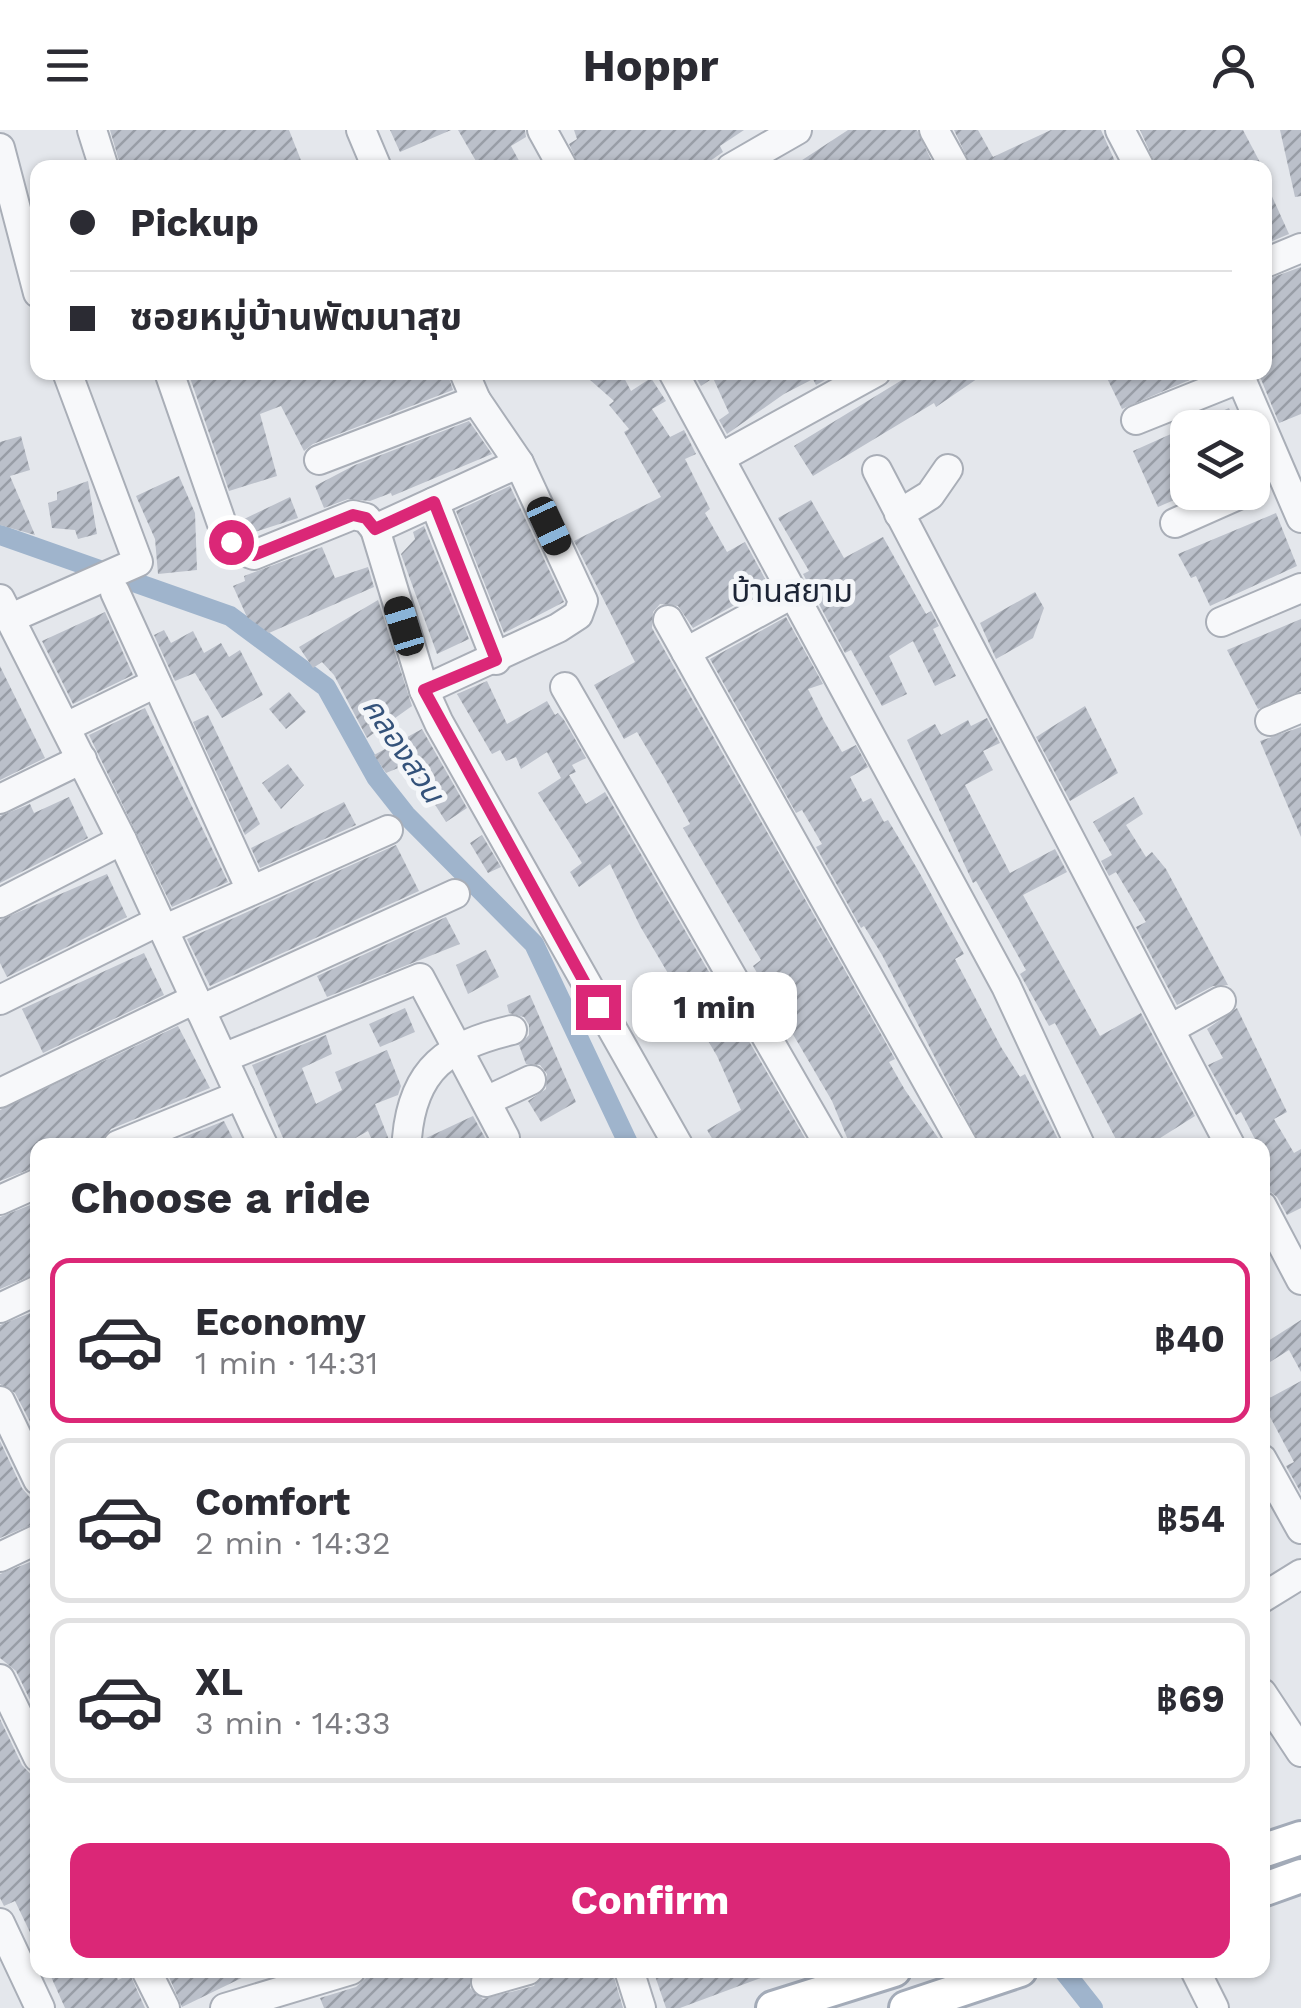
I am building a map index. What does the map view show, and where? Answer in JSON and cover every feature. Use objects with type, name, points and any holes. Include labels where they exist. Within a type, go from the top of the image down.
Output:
[{"type":"main road","points":[[1270,1848],[1301,1838]]},
{"type":"main road","points":[[1270,1887],[1301,1876]]},
{"type":"main road","points":[[773,2008],[869,1978]]},
{"type":"main road","points":[[906,2008],[996,1978]]},
{"type":"street","points":[[92,130],[101,160]]},
{"type":"street","points":[[358,130],[371,160]]},
{"type":"street","points":[[745,160],[797,130]]},
{"type":"street","points":[[934,130],[951,160]]},
{"type":"street","points":[[1120,130],[1136,160]]},
{"type":"street","points":[[544,131],[559,160]]},
{"type":"street","points":[[0,148],[30,262]]},
{"type":"street","points":[[1272,260],[1301,248]]},
{"type":"street","points":[[69,380],[137,551],[137,564],[7,621],[66,726],[122,840],[260,1138]]},
{"type":"street","points":[[172,380],[223,527],[236,549],[254,555],[353,515],[366,518],[375,529],[424,690],[454,752],[674,1138]]},
{"type":"street","points":[[424,690],[496,660],[566,624],[578,615],[583,601],[519,463],[476,400],[467,380]]},
{"type":"street","points":[[677,380],[1006,986],[1077,1138]]},
{"type":"street","points":[[720,458],[861,380]]},
{"type":"street","points":[[1136,420],[1228,380]]},
{"type":"street","points":[[1241,380],[1301,518]]},
{"type":"street","points":[[319,460],[476,400]]},
{"type":"street","points":[[375,529],[519,463]]},
{"type":"street","points":[[876,470],[1226,1138]]},
{"type":"street","points":[[899,514],[930,495],[948,470]]},
{"type":"street","points":[[1270,482],[1284,476]]},
{"type":"street","points":[[434,502],[496,660]]},
{"type":"street","points":[[1175,523],[1204,510]]},
{"type":"street","points":[[1220,622],[1301,588]]},
{"type":"street","points":[[116,592],[251,890]]},
{"type":"street","points":[[686,652],[794,593]]},
{"type":"street","points":[[668,620],[959,1138]]},
{"type":"street","points":[[66,726],[156,683]]},
{"type":"street","points":[[565,687],[824,1138]]},
{"type":"street","points":[[1270,721],[1301,708]]},
{"type":"street","points":[[0,799],[82,759]]},
{"type":"street","points":[[0,1000],[161,926],[388,830]]},
{"type":"street","points":[[0,903],[122,840]]},
{"type":"street","points":[[0,1093],[454,894]]},
{"type":"street","points":[[223,1058],[416,977],[423,980],[505,1138]]},
{"type":"street","points":[[1170,1030],[1221,1001]]},
{"type":"street","points":[[407,1138],[410,1106],[417,1091],[457,1046],[512,1030]]},
{"type":"street","points":[[486,1102],[531,1080]]},
{"type":"street","points":[[135,1138],[240,1095]]},
{"type":"street","points":[[0,1200],[30,1187]]},
{"type":"street","points":[[1270,1221],[1301,1280]]},
{"type":"street","points":[[0,1308],[30,1294]]},
{"type":"street","points":[[0,1402],[30,1464]]},
{"type":"street","points":[[1270,1473],[1301,1529]]},
{"type":"street","points":[[0,1557],[30,1543]]},
{"type":"street","points":[[1270,1593],[1301,1574]]},
{"type":"street","points":[[0,1680],[30,1734]]},
{"type":"street","points":[[1290,1713],[1301,1752]]},
{"type":"street","points":[[0,1922],[40,2008]]},
{"type":"street","points":[[150,1978],[165,2008]]},
{"type":"street","points":[[224,2008],[325,1978]]},
{"type":"street","points":[[486,1982],[500,1978]]},
{"type":"street","points":[[631,1978],[640,2008]]},
{"type":"street","points":[[1199,1978],[1214,2008]]},
{"type":"building","points":[[110,130],[289,130],[301,160],[119,160]]},
{"type":"building","points":[[390,130],[451,130],[400,152]]},
{"type":"building","points":[[458,130],[525,130],[526,137],[511,146],[519,160],[475,160]]},
{"type":"building","points":[[574,130],[744,130],[720,146],[723,152],[712,160],[576,160],[569,144],[577,139]]},
{"type":"building","points":[[848,130],[917,130],[931,160],[802,160]]},
{"type":"building","points":[[954,130],[978,130],[993,157],[1051,130],[1101,130],[1114,160],[968,160]]},
{"type":"building","points":[[1140,130],[1243,130],[1259,160],[1153,160]]},
{"type":"building","points":[[1280,130],[1301,130],[1301,196],[1295,197]]},
{"type":"building","points":[[1272,196],[1289,234],[1272,241]]},
{"type":"building","points":[[1301,267],[1301,414],[1279,423],[1261,380],[1272,380],[1272,277]]},
{"type":"building","points":[[191,380],[450,380],[453,390],[313,444],[304,451],[281,406],[260,414],[277,476],[229,491]]},
{"type":"building","points":[[590,380],[625,380],[631,391],[652,380],[666,401],[652,409],[670,437],[684,430],[696,454],[685,459],[710,509],[705,513],[727,552],[745,542],[769,586],[693,628],[678,606],[660,604],[653,612],[652,628],[895,1059],[889,1062],[938,1138],[847,1138],[832,1101],[753,966],[761,960],[683,828],[690,824],[664,777],[637,732],[624,739],[594,685],[635,662],[574,541],[661,497],[624,432],[629,429],[609,405],[614,401]]},
{"type":"building","points":[[714,380],[811,380],[727,434],[719,420],[729,413]]},
{"type":"building","points":[[902,380],[975,380],[936,407],[934,403],[813,476],[794,446]]},
{"type":"building","points":[[1108,380],[1189,380],[1122,409]]},
{"type":"building","points":[[469,421],[492,454],[392,496],[391,493],[370,501],[348,499],[324,508],[315,486],[355,465]]},
{"type":"building","points":[[1170,434],[1170,502],[1158,507],[1133,451]]},
{"type":"building","points":[[21,436],[30,470],[10,476],[35,535],[0,525],[0,442]]},
{"type":"building","points":[[179,476],[195,513],[197,570],[158,574],[155,539],[136,496]]},
{"type":"building","points":[[88,481],[97,534],[78,539],[75,530],[52,528],[48,503],[57,500],[57,492]]},
{"type":"building","points":[[510,486],[564,602],[504,633],[456,511]]},
{"type":"building","points":[[290,497],[298,518],[249,534],[240,521]]},
{"type":"building","points":[[811,500],[844,558],[883,537],[926,614],[931,611],[939,626],[933,629],[956,676],[935,686],[913,641],[889,656],[907,694],[882,706],[851,650],[845,653],[803,574],[809,571],[778,518]]},
{"type":"building","points":[[1276,513],[1297,566],[1210,606],[1196,576],[1191,578],[1178,554]]},
{"type":"building","points":[[424,526],[469,639],[437,654],[401,554],[415,539],[413,532]]},
{"type":"building","points":[[322,547],[335,578],[368,567],[374,587],[269,633],[247,617],[233,586],[245,581],[244,576]]},
{"type":"building","points":[[1035,592],[1044,608],[1033,638],[996,659],[980,623]]},
{"type":"building","points":[[378,600],[412,706],[367,738],[334,675],[322,662],[313,668],[299,647]]},
{"type":"building","points":[[105,612],[133,675],[73,704],[42,641]]},
{"type":"building","points":[[786,617],[823,684],[808,689],[824,721],[842,752],[856,745],[868,767],[850,777],[863,802],[871,798],[918,870],[964,954],[955,959],[1001,1047],[1020,1077],[1025,1074],[1057,1138],[976,1138],[882,955],[864,926],[861,928],[816,847],[822,844],[802,810],[796,813],[710,659]]},
{"type":"building","points":[[1301,619],[1301,691],[1258,709],[1227,650]]},
{"type":"building","points":[[164,630],[171,643],[193,631],[204,653],[221,643],[229,657],[240,650],[263,695],[222,718],[195,673],[175,681],[154,635]]},
{"type":"building","points":[[0,666],[45,758],[0,780]]},
{"type":"building","points":[[487,681],[507,724],[547,701],[555,715],[558,713],[564,720],[586,758],[572,765],[576,772],[569,775],[586,804],[605,792],[805,1138],[712,1138],[707,1130],[741,1110],[717,1056],[640,926],[610,864],[579,887],[570,872],[582,863],[538,793],[561,778],[547,752],[521,769],[516,757],[506,761],[500,750],[492,754],[457,694]]},
{"type":"building","points":[[289,692],[306,712],[286,729],[269,709]]},
{"type":"building","points":[[1085,706],[1118,773],[1070,801],[1036,737]]},
{"type":"building","points":[[145,708],[228,882],[172,907],[89,735]]},
{"type":"building","points":[[208,715],[260,824],[245,835],[193,722]]},
{"type":"building","points":[[987,718],[1000,743],[983,751],[993,770],[965,785],[1010,873],[1055,849],[1067,872],[1023,895],[1100,1036],[1141,1013],[1195,1116],[1160,1138],[1115,1138],[1055,1023],[1049,1026],[1020,974],[1026,970],[976,881],[973,883],[907,740],[935,724],[941,735],[968,720],[971,726]]},
{"type":"building","points":[[1301,727],[1301,837],[1260,741]]},
{"type":"building","points":[[422,729],[467,808],[446,822],[422,784],[415,788],[403,766],[386,773],[374,755]]},
{"type":"building","points":[[288,764],[304,785],[281,809],[262,783]]},
{"type":"building","points":[[69,797],[88,838],[0,883],[0,816],[30,804],[34,813]]},
{"type":"building","points":[[1134,797],[1143,814],[1126,825],[1146,857],[1152,852],[1166,869],[1228,985],[1213,986],[1177,1005],[1136,927],[1146,922],[1116,872],[1109,876],[1101,861],[1112,855],[1093,822]]},
{"type":"building","points":[[344,802],[356,825],[260,868],[251,848]]},
{"type":"building","points":[[482,835],[501,867],[488,873],[470,843]]},
{"type":"building","points":[[396,845],[419,891],[210,986],[187,939]]},
{"type":"building","points":[[107,874],[127,917],[7,977],[0,963],[0,920]]},
{"type":"building","points":[[446,917],[460,944],[327,997],[317,976]]},
{"type":"building","points":[[486,950],[499,977],[468,994],[456,965]]},
{"type":"building","points":[[144,953],[164,995],[43,1053],[22,1009]]},
{"type":"building","points":[[530,995],[576,1102],[541,1122],[528,1101],[546,1089],[547,1074],[540,1065],[526,1064],[519,1045],[529,1035],[529,1025],[524,1017],[509,1013],[507,1005]]},
{"type":"building","points":[[405,1008],[415,1032],[380,1047],[369,1024]]},
{"type":"building","points":[[1237,1008],[1287,1112],[1274,1119],[1294,1153],[1301,1149],[1301,1208],[1287,1215],[1270,1192],[1270,1138],[1254,1138],[1241,1112],[1236,1115],[1208,1065],[1223,1058],[1207,1029]]},
{"type":"building","points":[[178,1026],[210,1088],[111,1129],[105,1138],[30,1138],[30,1169],[0,1181],[0,1110]]},
{"type":"building","points":[[326,1035],[332,1054],[302,1068],[316,1104],[342,1090],[335,1072],[387,1050],[401,1086],[398,1095],[375,1104],[388,1138],[371,1138],[368,1131],[356,1138],[283,1138],[252,1065]]},
{"type":"building","points":[[473,1116],[485,1138],[426,1138]]},
{"type":"building","points":[[224,1121],[232,1138],[182,1138]]},
{"type":"building","points":[[30,1205],[30,1276],[0,1289],[0,1217]]},
{"type":"building","points":[[30,1313],[30,1422],[15,1393],[0,1384],[0,1325]]},
{"type":"building","points":[[1301,1320],[1301,1372],[1289,1350],[1270,1362],[1270,1340]]},
{"type":"building","points":[[1301,1381],[1301,1493],[1286,1466],[1294,1462],[1270,1417],[1270,1398]]},
{"type":"building","points":[[0,1441],[30,1498],[30,1525],[0,1538]]},
{"type":"building","points":[[30,1562],[30,1700],[16,1671],[0,1658],[0,1574]]},
{"type":"building","points":[[0,1719],[30,1774],[30,1932],[15,1901],[4,1906],[0,1898]]},
{"type":"building","points":[[52,1978],[132,1978],[145,2008],[65,2008]]},
{"type":"building","points":[[169,1978],[242,1978],[182,2007]]},
{"type":"building","points":[[366,1978],[472,1978],[470,1988],[483,1999],[534,1986],[540,1978],[614,1978],[623,2008],[324,2008],[320,1998],[356,1987]]},
{"type":"building","points":[[656,1978],[761,1978],[680,2008],[666,2008]]},
{"type":"waterway","name":"คลองสวน","points":[[0,535],[230,616],[326,687],[376,777],[406,815],[534,944],[626,1138]]},
{"type":"waterway","name":"คลองสวน","points":[[1069,1978],[1093,2008]]},
{"type":"district","name":"บ้านสยาม","points":[[792,591]]},
{"type":"route","points":[[231,542],[236,549],[254,555],[353,515],[366,518],[375,529],[434,502],[496,660],[424,690],[454,752],[598,1007]]}]
